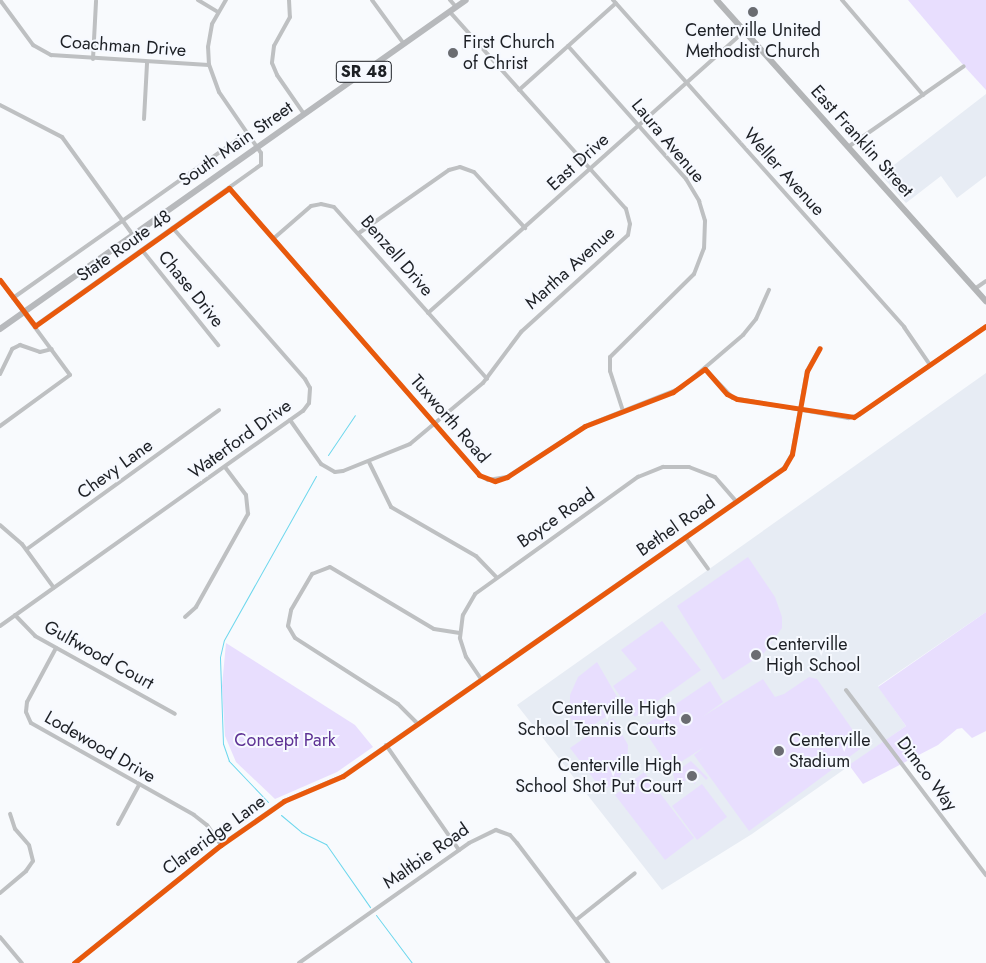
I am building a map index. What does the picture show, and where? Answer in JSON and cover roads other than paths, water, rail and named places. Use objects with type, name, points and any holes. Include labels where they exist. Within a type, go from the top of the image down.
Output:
[{"type":"main road","name":"South Main Street","points":[[24,312],[466,0]]},
{"type":"main road","name":"SR 48","points":[[0,328],[24,312]]},
{"type":"street","name":"Coachman Drive","points":[[0,0],[38,49],[50,55],[147,63],[209,65]]},
{"type":"street","points":[[198,0],[218,12]]},
{"type":"street","points":[[226,0],[218,12],[209,36],[209,65],[219,92],[257,148]]},
{"type":"street","points":[[289,0],[290,17],[274,46],[272,63],[277,75],[304,114]]},
{"type":"street","points":[[372,0],[404,44]]},
{"type":"street","name":"Martha Avenue","points":[[290,420],[326,468],[340,472],[410,444],[436,425],[487,379],[521,332],[628,234],[630,224],[628,213],[519,90],[453,10],[450,0]]},
{"type":"street","name":"East Franklin Street","points":[[717,0],[986,301]]},
{"type":"street","points":[[842,0],[923,95]]},
{"type":"street","points":[[93,59],[96,1]]},
{"type":"street","points":[[519,90],[615,2]]},
{"type":"street","name":"Weller Avenue","points":[[615,2],[904,327],[930,365]]},
{"type":"street","name":"East Drive","points":[[428,313],[745,31]]},
{"type":"street","name":"Laura Avenue","points":[[568,46],[696,193],[703,212],[706,237],[703,254],[689,280],[612,352],[609,367],[623,411]]},
{"type":"street","points":[[144,119],[147,63]]},
{"type":"street","points":[[848,147],[964,66]]},
{"type":"street","points":[[0,105],[62,137],[133,235]]},
{"type":"street","name":"South Main Street","points":[[13,298],[247,133]]},
{"type":"street","name":"State Route 48","points":[[35,326],[261,165],[262,156],[257,148]]},
{"type":"street","points":[[359,233],[449,170],[460,167],[474,172],[525,228]]},
{"type":"street","name":"Tuxworth Road","points":[[230,188],[479,475],[498,481],[574,432],[673,392],[705,369],[750,327],[769,290]]},
{"type":"street","name":"Benzell Drive","points":[[273,239],[311,206],[321,204],[338,210],[487,379]]},
{"type":"street","name":"Waterford Drive","points":[[0,626],[290,420],[309,402],[308,383],[173,228]]},
{"type":"street","name":"Chase Drive","points":[[142,250],[218,345]]},
{"type":"street","points":[[0,280],[70,376],[0,426]]},
{"type":"street","points":[[976,288],[986,281]]},
{"type":"street","points":[[705,369],[733,398],[854,417],[986,326]]},
{"type":"street","points":[[0,374],[12,349],[20,345],[40,352],[52,349]]},
{"type":"street","name":"Bethel Road","points":[[481,679],[788,463],[808,371],[820,348]]},
{"type":"street","name":"Chevy Lane","points":[[27,549],[219,410]]},
{"type":"street","points":[[369,462],[391,507],[476,556],[496,577]]},
{"type":"street","name":"Boyce Road","points":[[460,633],[469,602],[496,577],[653,469],[673,466],[700,470],[719,481],[736,501]]},
{"type":"street","points":[[185,617],[196,607],[248,514],[246,495],[225,467]]},
{"type":"street","points":[[0,525],[27,549],[54,588]]},
{"type":"street","points":[[685,536],[708,569]]},
{"type":"street","points":[[417,723],[398,704],[295,638],[288,626],[291,610],[312,574],[330,567],[434,629],[460,633],[466,657],[481,679]]},
{"type":"street","name":"Gulfwood Court","points":[[15,615],[28,631],[175,714]]},
{"type":"street","name":"Lodewood Drive","points":[[56,648],[27,702],[28,718],[41,731],[201,820],[221,845]]},
{"type":"street","name":"Clareridge Lane","points":[[74,963],[221,845],[284,801],[333,782],[481,679]]},
{"type":"street","name":"Dimco Way","points":[[846,690],[986,874]]},
{"type":"street","points":[[386,745],[459,850]]},
{"type":"street","points":[[118,824],[139,785]]},
{"type":"street","points":[[0,892],[26,871],[32,861],[29,845],[16,829],[10,814]]},
{"type":"street","name":"Maltbie Road","points":[[300,963],[459,850],[490,831],[510,835],[608,963]]},
{"type":"street","points":[[576,920],[635,873]]},
{"type":"street","points":[[0,937],[22,963]]},
{"type":"waterway","points":[[328,455],[355,415]]},
{"type":"waterway","points":[[268,802],[229,761],[223,744],[220,657],[224,640],[316,476]]},
{"type":"waterway","points":[[281,815],[301,832],[326,844],[370,907]]},
{"type":"waterway","points":[[376,915],[412,963]]},
{"type":"place","name":"Centerville United Methodist Church","points":[[753,12]]},
{"type":"place","name":"First Church of Christ","points":[[453,53]]},
{"type":"place","name":"Centerville High School","points":[[756,655]]},
{"type":"place","name":"Centerville High School Tennis Courts","points":[[686,719]]},
{"type":"place","name":"Centerville Stadium","points":[[779,751]]},
{"type":"place","name":"Centerville High School Shot Put Court","points":[[692,776]]},
{"type":"park label","name":"Concept Park","points":[[285,740]]}]
